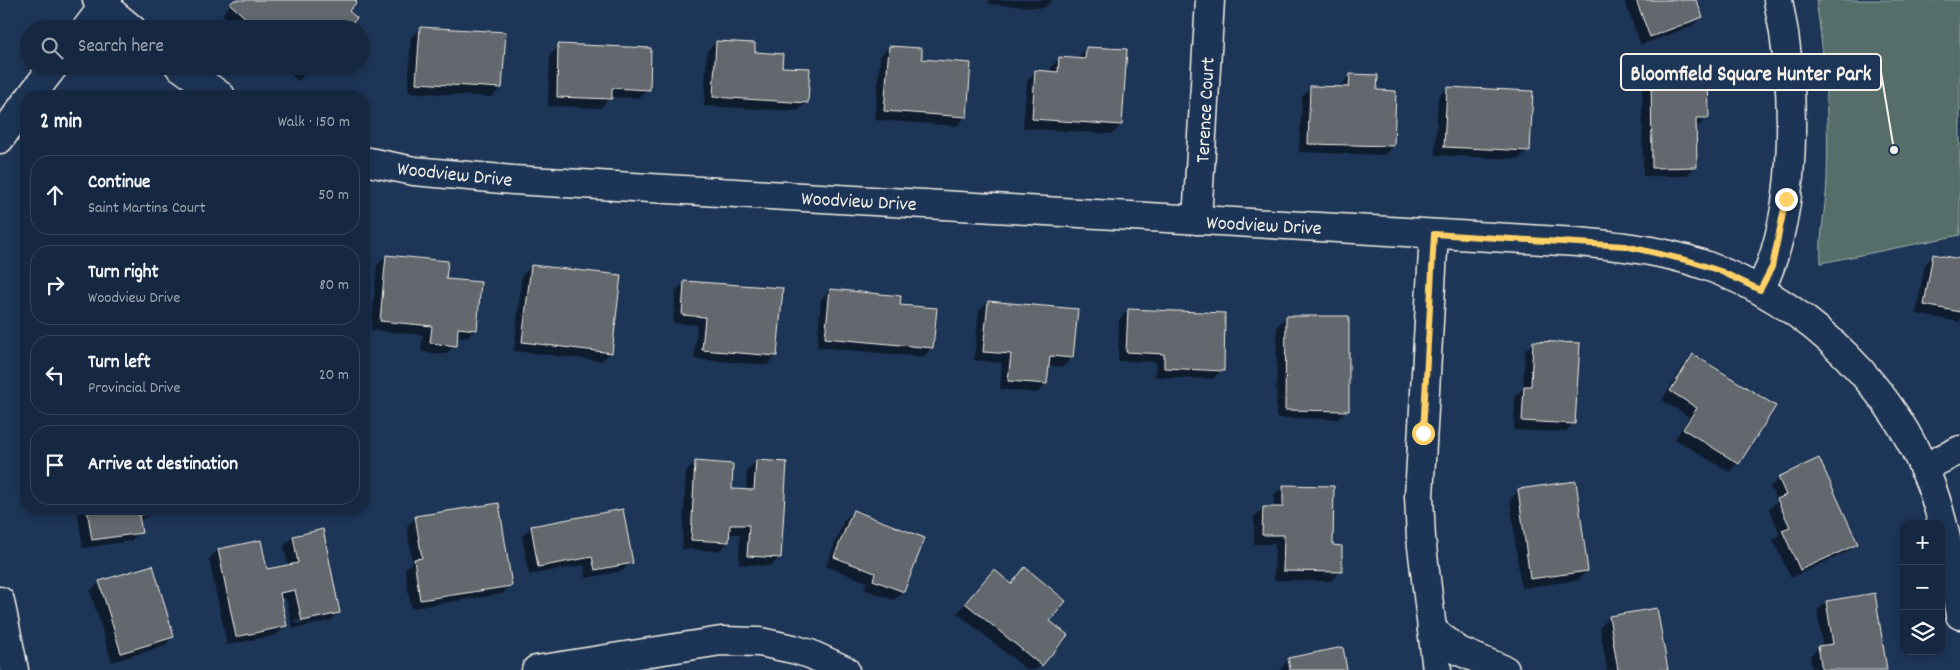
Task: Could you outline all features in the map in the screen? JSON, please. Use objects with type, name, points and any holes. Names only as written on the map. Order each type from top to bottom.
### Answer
[{"type":"street","name":"Terence Court","points":[[1197,220],[1210,0]]},
{"type":"street","points":[[1760,290],[1772,267],[1788,184],[1790,109],[1786,54],[1778,0]]},
{"type":"street","points":[[92,20],[103,2],[122,20]]},
{"type":"street","points":[[35,90],[47,75]]},
{"type":"street","points":[[192,75],[213,90]]},
{"type":"street","points":[[0,140],[20,111]]},
{"type":"street","name":"Woodview Drive","points":[[370,162],[414,171],[513,180],[1625,246],[1690,261],[1720,271],[1760,290],[1789,307],[1828,338],[1865,375],[1899,423],[1923,468],[1945,532],[1960,615]]},
{"type":"street","points":[[1434,234],[1419,496],[1421,538],[1437,670]]},
{"type":"street","points":[[1923,468],[1960,450]]},
{"type":"street","points":[[0,601],[14,670]]},
{"type":"street","points":[[1432,630],[1459,651],[1505,670]]},
{"type":"street","points":[[536,670],[721,641],[760,642],[793,649],[810,654],[845,670]]},
{"type":"green space","points":[[1816,0],[1960,0],[1960,235],[1821,263],[1827,179],[1827,111],[1822,45]]},
{"type":"building","points":[[234,0],[355,0],[357,2],[349,11],[357,18],[355,20],[248,20],[230,4]]},
{"type":"building","points":[[1636,0],[1696,0],[1703,17],[1650,37]]},
{"type":"building","points":[[420,27],[506,32],[502,88],[416,83]]},
{"type":"building","points":[[716,41],[755,43],[755,52],[783,54],[782,67],[810,68],[808,103],[713,97]]},
{"type":"building","points":[[558,44],[651,48],[650,90],[612,88],[612,99],[557,97]]},
{"type":"building","points":[[889,46],[922,48],[922,59],[971,63],[967,117],[884,111]]},
{"type":"building","points":[[1086,47],[1127,49],[1122,125],[1032,119],[1035,70],[1058,72],[1059,57],[1085,59]]},
{"type":"building","points":[[1651,70],[1708,70],[1709,118],[1696,118],[1697,167],[1652,168]]},
{"type":"building","points":[[1350,74],[1378,75],[1377,90],[1396,91],[1394,146],[1308,144],[1310,86],[1349,87]]},
{"type":"building","points":[[1447,87],[1533,91],[1530,151],[1444,147]]},
{"type":"building","points":[[1933,254],[1960,259],[1960,312],[1924,305]]},
{"type":"building","points":[[386,255],[448,261],[446,279],[481,282],[477,330],[458,328],[457,346],[430,343],[432,326],[380,321]]},
{"type":"building","points":[[531,265],[621,275],[612,353],[522,342]]},
{"type":"building","points":[[684,281],[783,288],[777,356],[702,350],[705,317],[682,315]]},
{"type":"building","points":[[830,289],[901,296],[900,305],[937,308],[933,348],[825,338]]},
{"type":"building","points":[[988,301],[1078,309],[1073,358],[1050,356],[1047,384],[1008,381],[1011,354],[983,352]]},
{"type":"building","points":[[1128,309],[1225,313],[1224,371],[1164,368],[1164,354],[1126,352]]},
{"type":"building","points":[[1286,316],[1349,316],[1349,411],[1285,410]]},
{"type":"building","points":[[1533,341],[1580,343],[1575,424],[1522,421],[1524,386],[1531,386]]},
{"type":"building","points":[[1693,354],[1776,406],[1739,464],[1683,429],[1697,408],[1670,391]]},
{"type":"building","points":[[1819,458],[1858,544],[1800,570],[1782,530],[1790,527],[1777,499],[1786,495],[1778,477]]},
{"type":"building","points":[[756,460],[787,462],[781,558],[747,556],[749,525],[730,525],[729,542],[691,540],[695,461],[733,464],[732,489],[754,490]]},
{"type":"building","points":[[1576,481],[1588,571],[1530,579],[1518,489]]},
{"type":"building","points":[[1283,485],[1334,486],[1333,545],[1342,546],[1342,572],[1283,571],[1284,535],[1262,535],[1263,507],[1283,507]]},
{"type":"building","points":[[499,503],[512,586],[420,600],[414,559],[422,558],[415,516]]},
{"type":"building","points":[[623,509],[633,563],[595,570],[592,557],[538,567],[531,526]]},
{"type":"building","points":[[853,510],[925,538],[904,592],[873,580],[875,573],[834,557]]},
{"type":"building","points":[[88,515],[139,515],[142,533],[92,540]]},
{"type":"building","points":[[323,529],[340,613],[302,621],[295,590],[280,593],[287,626],[236,637],[218,549],[261,540],[267,569],[298,563],[293,536]]},
{"type":"building","points":[[153,565],[174,637],[121,653],[99,581]]},
{"type":"building","points":[[1025,567],[1066,601],[1050,621],[1068,635],[1042,666],[965,603],[994,569],[1011,584]]},
{"type":"building","points":[[1875,593],[1887,670],[1822,670],[1818,646],[1833,644],[1826,601]]},
{"type":"building","points":[[1657,608],[1668,670],[1618,670],[1609,616]]},
{"type":"building","points":[[1343,647],[1347,670],[1290,670],[1288,658]]},
{"type":"place","name":"Bloomfield Square Hunter Park","points":[[1894,150]]},
{"type":"route","points":[[1423,433],[1434,234],[1625,246],[1690,261],[1720,271],[1760,290],[1772,267],[1786,199]]}]
